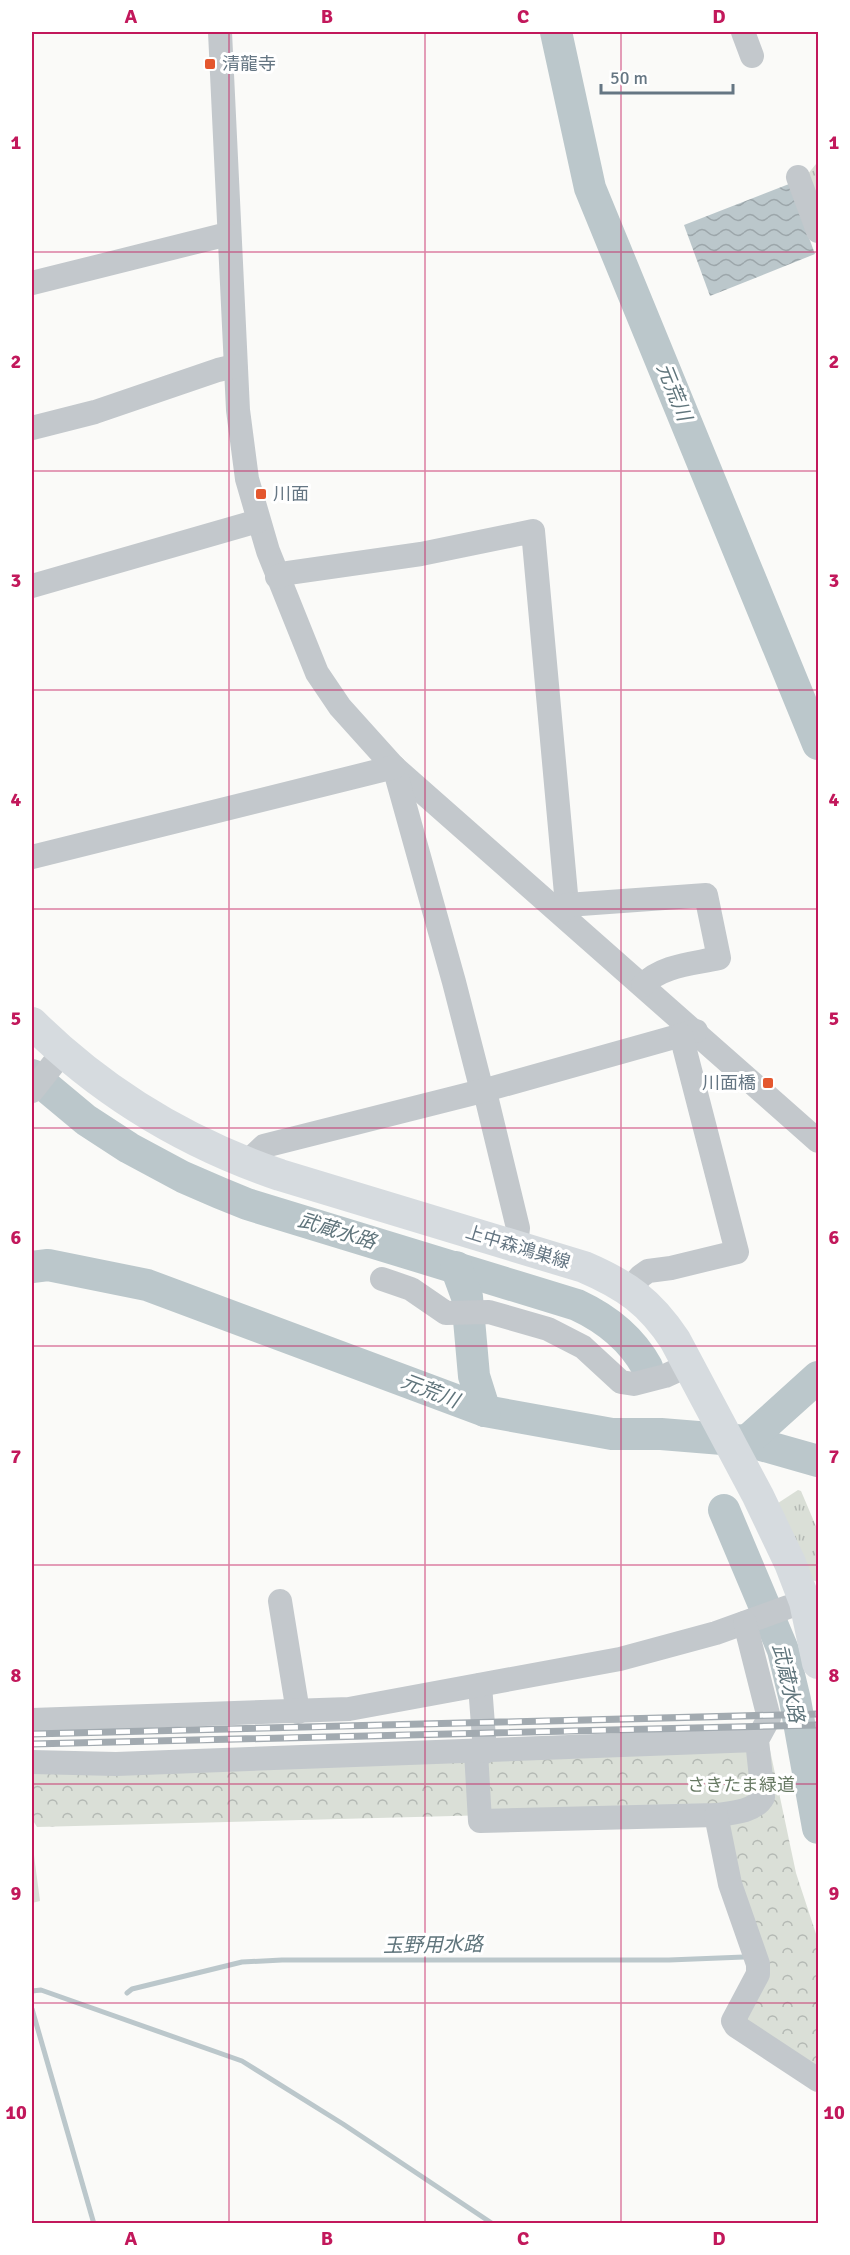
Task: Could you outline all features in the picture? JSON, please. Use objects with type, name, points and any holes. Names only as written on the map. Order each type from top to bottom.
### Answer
[{"type":"main road","name":"上中森鴻巣線","points":[[32,1023],[57,1061],[198,1143],[246,1163],[584,1267],[629,1289],[655,1312],[675,1340],[758,1496],[790,1563],[804,1603],[819,1663]]},
{"type":"street","points":[[220,32],[235,366],[241,441],[247,479],[258,521],[277,577],[317,673],[340,707],[394,767],[564,909],[643,985],[688,1034],[819,1141]]},
{"type":"street","points":[[743,32],[752,56]]},
{"type":"street","points":[[798,177],[819,231]]},
{"type":"street","points":[[32,283],[220,236],[229,236]]},
{"type":"street","points":[[32,428],[95,412],[235,366]]},
{"type":"street","points":[[32,586],[258,521]]},
{"type":"street","points":[[277,577],[288,573],[421,554],[533,531],[564,909]]},
{"type":"street","points":[[32,857],[394,767]]},
{"type":"street","points":[[394,767],[482,1091],[487,1100],[518,1228],[516,1245]]},
{"type":"street","points":[[564,909],[706,895],[719,958],[662,971],[652,976],[643,985]]},
{"type":"street","points":[[246,1163],[264,1146],[482,1091],[688,1034]]},
{"type":"street","points":[[629,1289],[648,1271],[671,1268],[737,1252],[688,1034]]},
{"type":"street","points":[[32,1091],[57,1061]]},
{"type":"street","points":[[382,1279],[411,1289],[446,1312],[489,1312],[548,1329],[583,1347],[621,1382],[634,1384],[693,1372]]},
{"type":"street","points":[[280,1601],[298,1712]]},
{"type":"street","points":[[32,1720],[350,1709],[620,1659],[658,1650],[804,1603]]},
{"type":"street","points":[[480,1685],[480,1821],[716,1815],[751,1809],[763,1797],[757,1740],[769,1718],[750,1621]]},
{"type":"street","points":[[32,1762],[116,1764],[757,1740]]},
{"type":"street","points":[[716,1815],[730,1884],[758,1964],[758,1974],[733,2021],[736,2026],[819,2080]]},
{"type":"green space","points":[[816,164],[818,166],[818,206],[807,175]]},
{"type":"green space","points":[[798,1490],[801,1491],[818,1531],[818,1582],[809,1579],[775,1505]]},
{"type":"green space","name":"さきたま緑道","points":[[770,1750],[796,1873],[818,1940],[818,2072],[740,2020],[767,1978],[716,1809],[37,1827],[32,1819],[32,1771]]},
{"type":"green space","points":[[32,1840],[40,1901],[32,1903]]},
{"type":"water","points":[[789,184],[815,254],[710,296],[684,225]]},
{"type":"waterway","name":"元荒川","points":[[556,32],[590,188],[818,744]]},
{"type":"waterway","name":"武蔵水路","points":[[32,1075],[86,1120],[129,1148],[183,1177],[247,1204],[577,1305],[617,1330],[634,1347],[647,1367]]},
{"type":"waterway","name":"元荒川","points":[[32,1267],[48,1265],[147,1285],[485,1411],[612,1434],[661,1434],[747,1441],[818,1461]]},
{"type":"waterway","points":[[456,1267],[467,1297],[474,1376],[485,1411]]},
{"type":"waterway","name":"元荒川","points":[[747,1441],[818,1377]]},
{"type":"waterway","name":"武蔵水路","points":[[724,1510],[783,1650],[795,1700],[818,1828]]},
{"type":"waterway","name":"玉野用水路","points":[[127,1993],[132,1989],[242,1962],[282,1960],[669,1960],[744,1957]]},
{"type":"waterway","points":[[32,1991],[41,1990],[242,2061],[343,2124],[493,2224]]},
{"type":"waterway","points":[[32,2009],[94,2224]]},
{"type":"railway","points":[[32,1734],[818,1714]]},
{"type":"railway","points":[[32,1744],[818,1725]]},
{"type":"place","name":"清龍寺","points":[[210,64]]},
{"type":"place","name":"川面","points":[[261,494]]},
{"type":"place","name":"川面橋","points":[[768,1083]]}]
